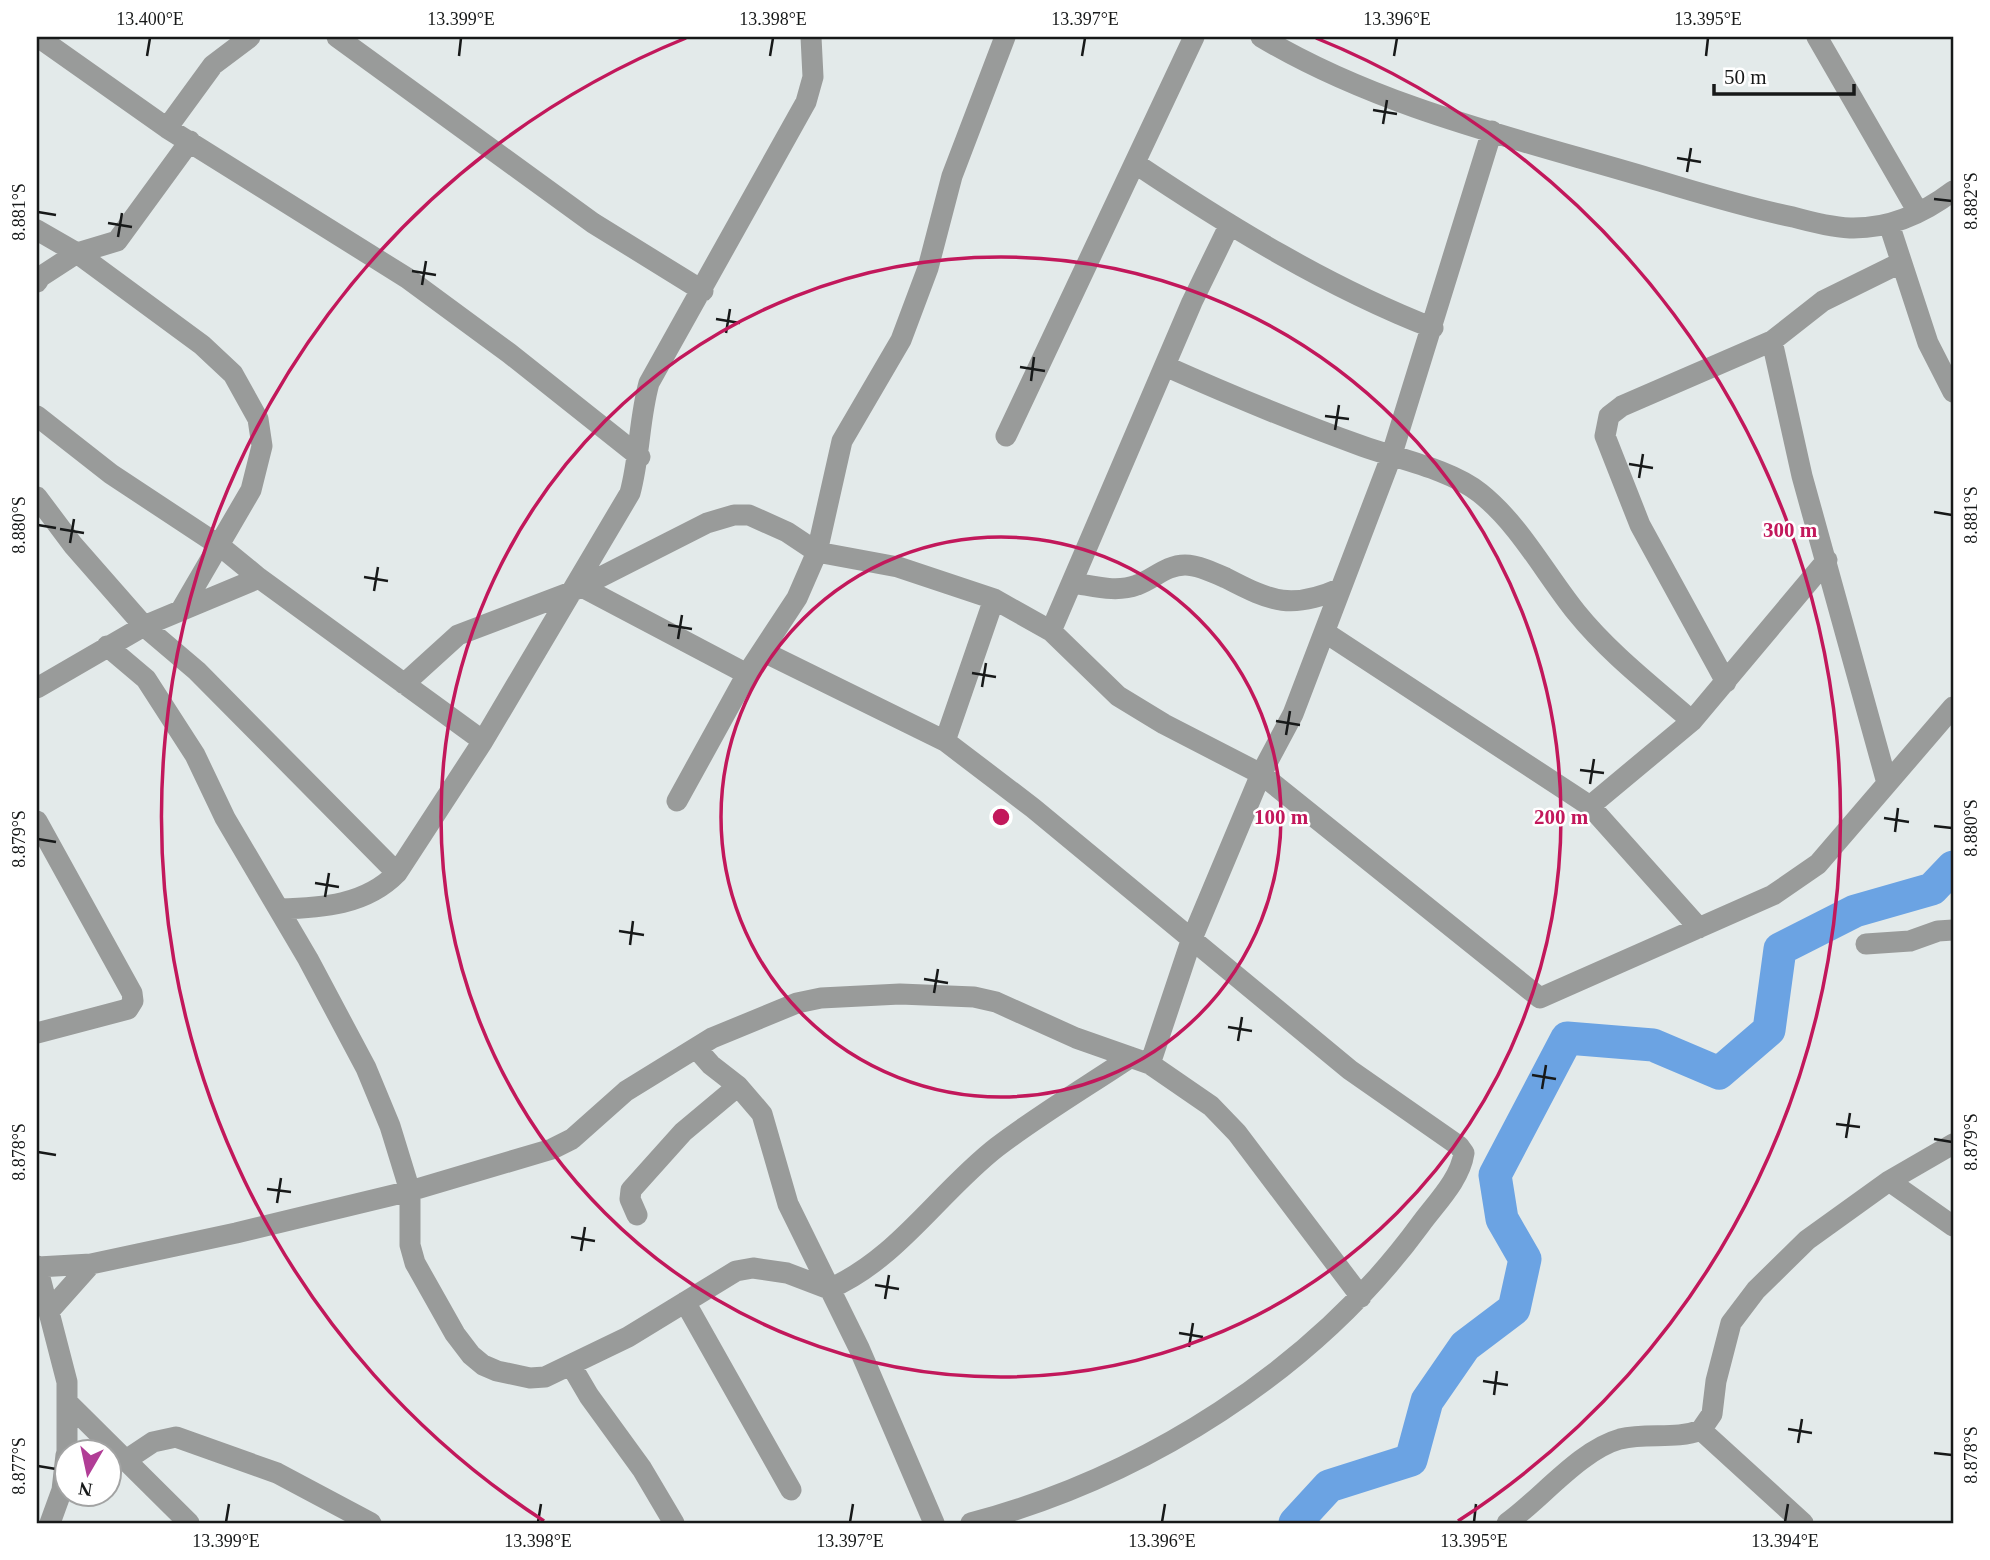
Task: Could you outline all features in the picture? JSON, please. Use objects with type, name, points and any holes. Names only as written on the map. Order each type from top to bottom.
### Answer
[{"type":"street","points":[[38,37],[167,128],[407,278],[509,353],[640,457]]},
{"type":"street","points":[[167,128],[213,65],[250,37]]},
{"type":"street","points":[[337,37],[593,223],[702,291]]},
{"type":"street","points":[[677,801],[747,674],[764,652],[797,598],[817,552],[842,441],[901,340],[928,268],[952,176],[1005,37]]},
{"type":"street","points":[[1006,436],[1194,37]]},
{"type":"street","points":[[1264,37],[1339,77],[1422,111],[1748,207],[1850,228],[1889,224],[1918,212],[1953,191]]},
{"type":"street","points":[[1817,37],[1918,212]]},
{"type":"street","points":[[279,909],[312,908],[365,897],[383,888],[397,873],[483,741],[577,590],[630,493],[640,457],[644,403],[649,383],[806,102],[813,78],[809,38]]},
{"type":"street","points":[[107,646],[146,679],[195,755],[225,818],[299,943],[366,1068],[390,1126],[410,1191],[410,1245],[415,1263],[455,1334],[471,1355],[490,1368],[530,1378],[545,1377],[572,1367],[628,1337],[736,1271],[753,1268],[787,1273],[830,1289],[859,1274],[886,1252],[997,1147],[1140,1060],[1262,774],[1293,714],[1326,633],[1391,457],[1492,131]]},
{"type":"street","points":[[37,282],[77,253],[117,241],[190,141]]},
{"type":"street","points":[[1136,164],[1229,226],[1377,306],[1433,328]]},
{"type":"street","points":[[1889,224],[1928,343],[1953,392]]},
{"type":"street","points":[[1052,631],[1165,366],[1229,226]]},
{"type":"street","points":[[37,230],[77,253],[202,345],[233,374],[258,419],[262,446],[251,490],[181,610]]},
{"type":"street","points":[[1726,682],[1640,525],[1605,436],[1609,416],[1622,406],[1772,341],[1824,301],[1900,263]]},
{"type":"street","points":[[1772,341],[1792,436],[1887,783]]},
{"type":"street","points":[[1165,366],[1275,415],[1429,468],[1478,491],[1514,524],[1530,553],[1578,614],[1628,665],[1692,720]]},
{"type":"street","points":[[37,416],[111,474],[219,546],[483,741]]},
{"type":"street","points":[[37,497],[73,545],[144,626],[197,671],[397,873]]},
{"type":"street","points":[[404,684],[458,635],[577,590],[695,528],[734,515],[749,515],[765,521],[817,552],[898,567],[994,599],[1052,631],[1118,696],[1164,724],[1262,774],[1540,998],[1773,895],[1818,864],[1953,708]]},
{"type":"street","points":[[1590,806],[1692,720],[1827,560]]},
{"type":"street","points":[[1073,583],[1111,589],[1136,585],[1161,570],[1186,565],[1217,574],[1260,596],[1288,603],[1313,601],[1341,588]]},
{"type":"street","points":[[37,688],[144,626],[259,578]]},
{"type":"street","points":[[577,590],[747,674]]},
{"type":"street","points":[[945,741],[994,599]]},
{"type":"street","points":[[1326,633],[1590,806],[1699,928]]},
{"type":"street","points":[[764,652],[945,741],[1033,808],[1350,1070],[1460,1146],[1464,1153],[1457,1176],[1396,1258],[1325,1333],[1255,1386],[1128,1465],[1023,1509],[971,1523]]},
{"type":"street","points":[[37,821],[132,993],[133,1001],[128,1009],[37,1032]]},
{"type":"street","points":[[299,943],[312,908]]},
{"type":"street","points":[[1867,944],[1910,941],[1938,931],[1953,930]]},
{"type":"street","points":[[68,1438],[67,1382],[37,1267],[91,1264],[410,1191],[487,1166],[552,1149],[572,1139],[626,1091],[696,1048],[742,1024],[797,1003],[858,996],[974,997],[996,1002],[1076,1038],[1140,1060],[1211,1106],[1237,1133],[1361,1297]]},
{"type":"street","points":[[696,1048],[711,1065],[738,1086],[762,1114],[788,1204],[896,1429],[934,1523]]},
{"type":"street","points":[[637,1215],[630,1199],[631,1190],[654,1168],[684,1132],[738,1086]]},
{"type":"street","points":[[1507,1523],[1594,1451],[1630,1437],[1680,1436],[1701,1430],[1712,1414],[1716,1381],[1731,1323],[1739,1311],[1807,1240],[1889,1181],[1953,1144]]},
{"type":"street","points":[[1889,1181],[1953,1226]]},
{"type":"street","points":[[44,1298],[91,1264]]},
{"type":"street","points":[[685,1302],[792,1490]]},
{"type":"street","points":[[572,1367],[589,1396],[642,1469],[674,1523]]},
{"type":"street","points":[[69,1404],[189,1523]]},
{"type":"street","points":[[1701,1430],[1797,1521]]},
{"type":"street","points":[[126,1460],[153,1442],[176,1437],[277,1473],[371,1523]]},
{"type":"waterway","points":[[1295,1523],[1329,1486],[1411,1460],[1427,1401],[1465,1346],[1514,1309],[1525,1259],[1502,1219],[1495,1175],[1567,1038],[1653,1045],[1719,1073],[1769,1030],[1780,949],[1855,911],[1932,889],[1953,867]]}]
